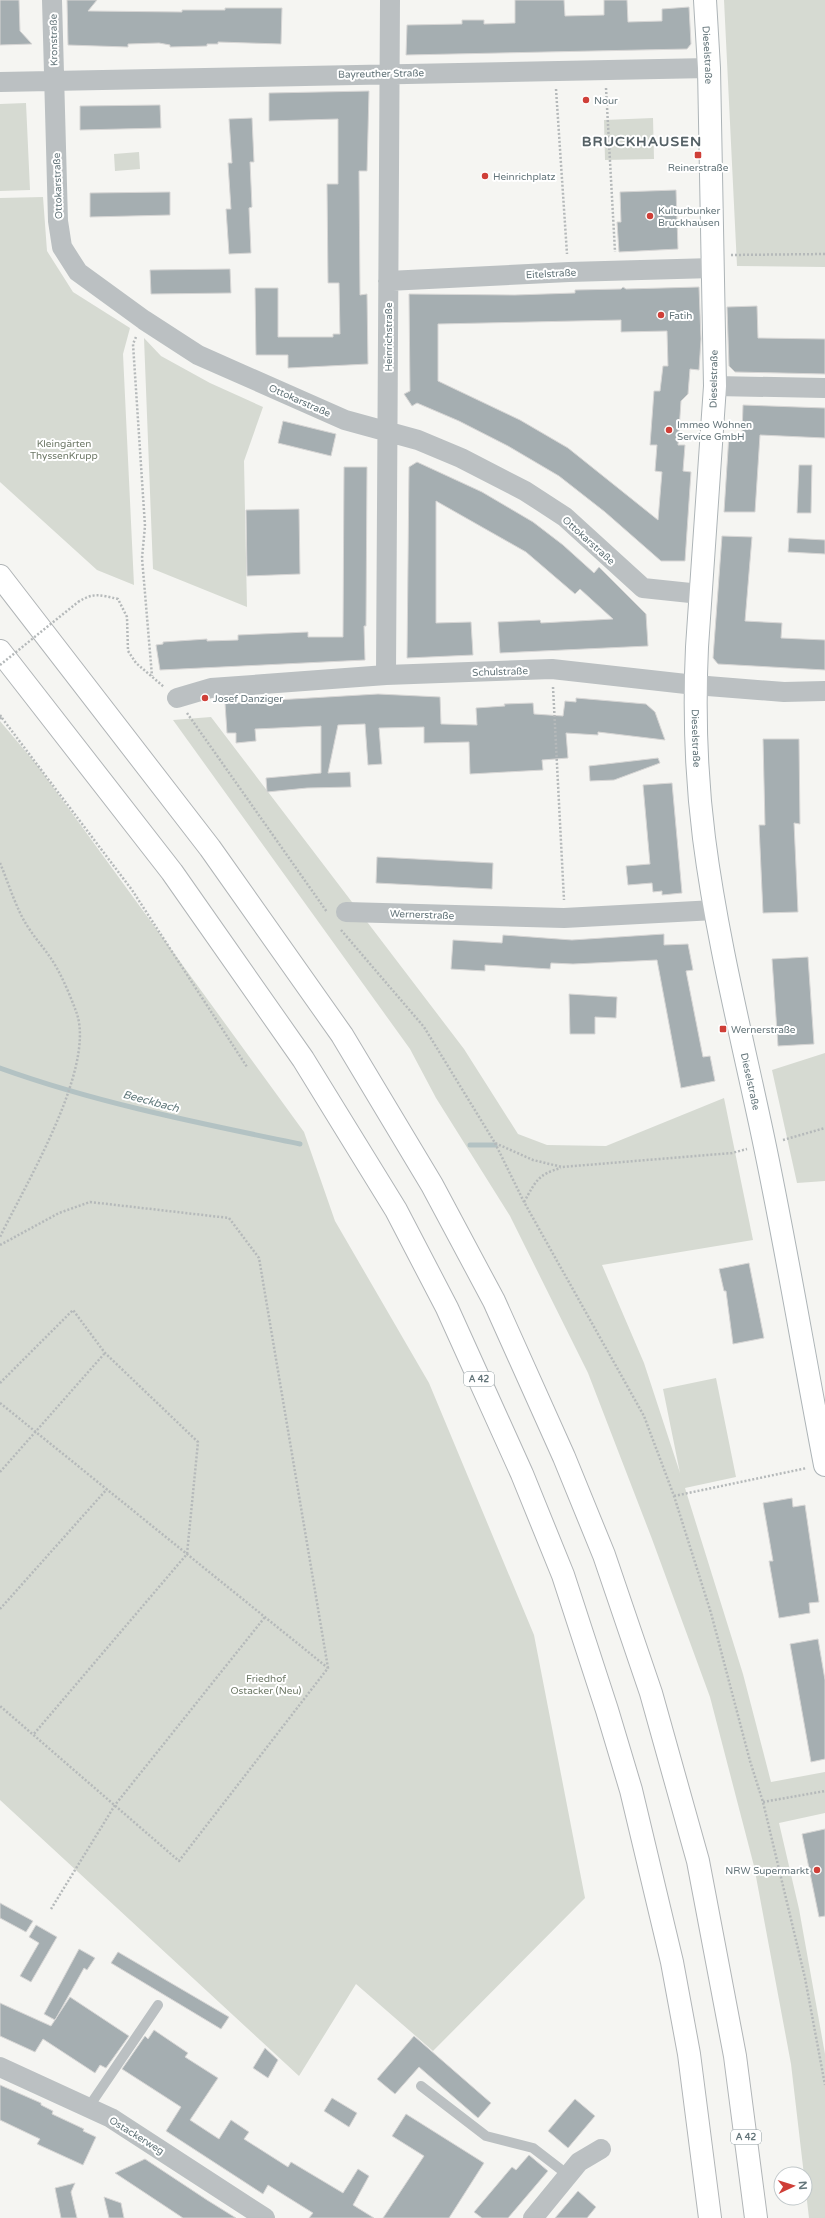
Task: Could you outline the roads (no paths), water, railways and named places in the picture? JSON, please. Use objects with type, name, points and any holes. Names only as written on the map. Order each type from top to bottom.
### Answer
[{"type":"main road","name":"Dieselstraße","points":[[705,0],[709,68],[714,386],[695,685],[698,773],[704,838],[715,910],[764,1145],[825,1464]]},
{"type":"main road","name":"A 42","points":[[0,576],[210,848],[342,1035],[432,1185],[494,1301],[564,1457],[604,1556],[653,1701],[698,1861],[735,2056],[756,2218]]},
{"type":"main road","name":"A 42","points":[[0,651],[172,872],[303,1059],[396,1210],[454,1322],[522,1474],[563,1575],[607,1710],[631,1790],[672,1962],[689,2054],[710,2218]]},
{"type":"street","name":"Kronstraße","points":[[52,0],[54,81]]},
{"type":"street","name":"Heinrichstraße","points":[[386,675],[390,0]]},
{"type":"street","name":"Bayreuther Straße","points":[[0,82],[390,73],[709,68]]},
{"type":"street","name":"Ottokarstraße","points":[[54,81],[58,221],[62,248],[78,272],[144,320],[198,355],[345,420],[418,440],[461,458],[525,491],[565,517],[643,588],[700,594]]},
{"type":"street","name":"Eitelstraße","points":[[388,281],[616,271],[713,262]]},
{"type":"street","points":[[714,386],[825,388]]},
{"type":"street","name":"Schulstraße","points":[[176,698],[211,688],[386,675],[552,670],[695,685],[784,692],[825,691]]},
{"type":"street","name":"Wernerstraße","points":[[339,919],[564,918],[715,910]]},
{"type":"street","name":"Ostackerweg","points":[[0,2067],[111,2118],[265,2218]]},
{"type":"street","points":[[533,2218],[579,2162],[601,2149]]},
{"type":"lane","points":[[88,2108],[158,2005]]},
{"type":"lane","points":[[421,2086],[486,2136],[533,2148],[568,2175]]},
{"type":"waterway","name":"Beeckbach","points":[[0,1068],[74,1092],[111,1102],[186,1120],[300,1144]]},
{"type":"waterway","name":"Beeckbach","points":[[470,1145],[495,1145]]},
{"type":"place","name":"Nour","points":[[586,100]]},
{"type":"place","name":"Reinerstraße","points":[[698,155]]},
{"type":"place","name":"Heinrichplatz","points":[[485,176]]},
{"type":"place","name":"Kulturbunker Bruckhausen","points":[[650,216]]},
{"type":"place","name":"Fatih","points":[[661,315]]},
{"type":"place","name":"Immeo Wohnen Service GmbH","points":[[669,430]]},
{"type":"place","name":"Josef Danziger","points":[[205,698]]},
{"type":"place","name":"Wernerstraße","points":[[723,1029]]},
{"type":"place","name":"NRW Supermarkt","points":[[817,1870]]},
{"type":"district","name":"BRUCKHAUSEN","points":[[642,141]]},
{"type":"park label","name":"Kleingärten ThyssenKrupp","points":[[64,448]]},
{"type":"park label","name":"Friedhof Ostacker (Neu)","points":[[266,1684]]}]
